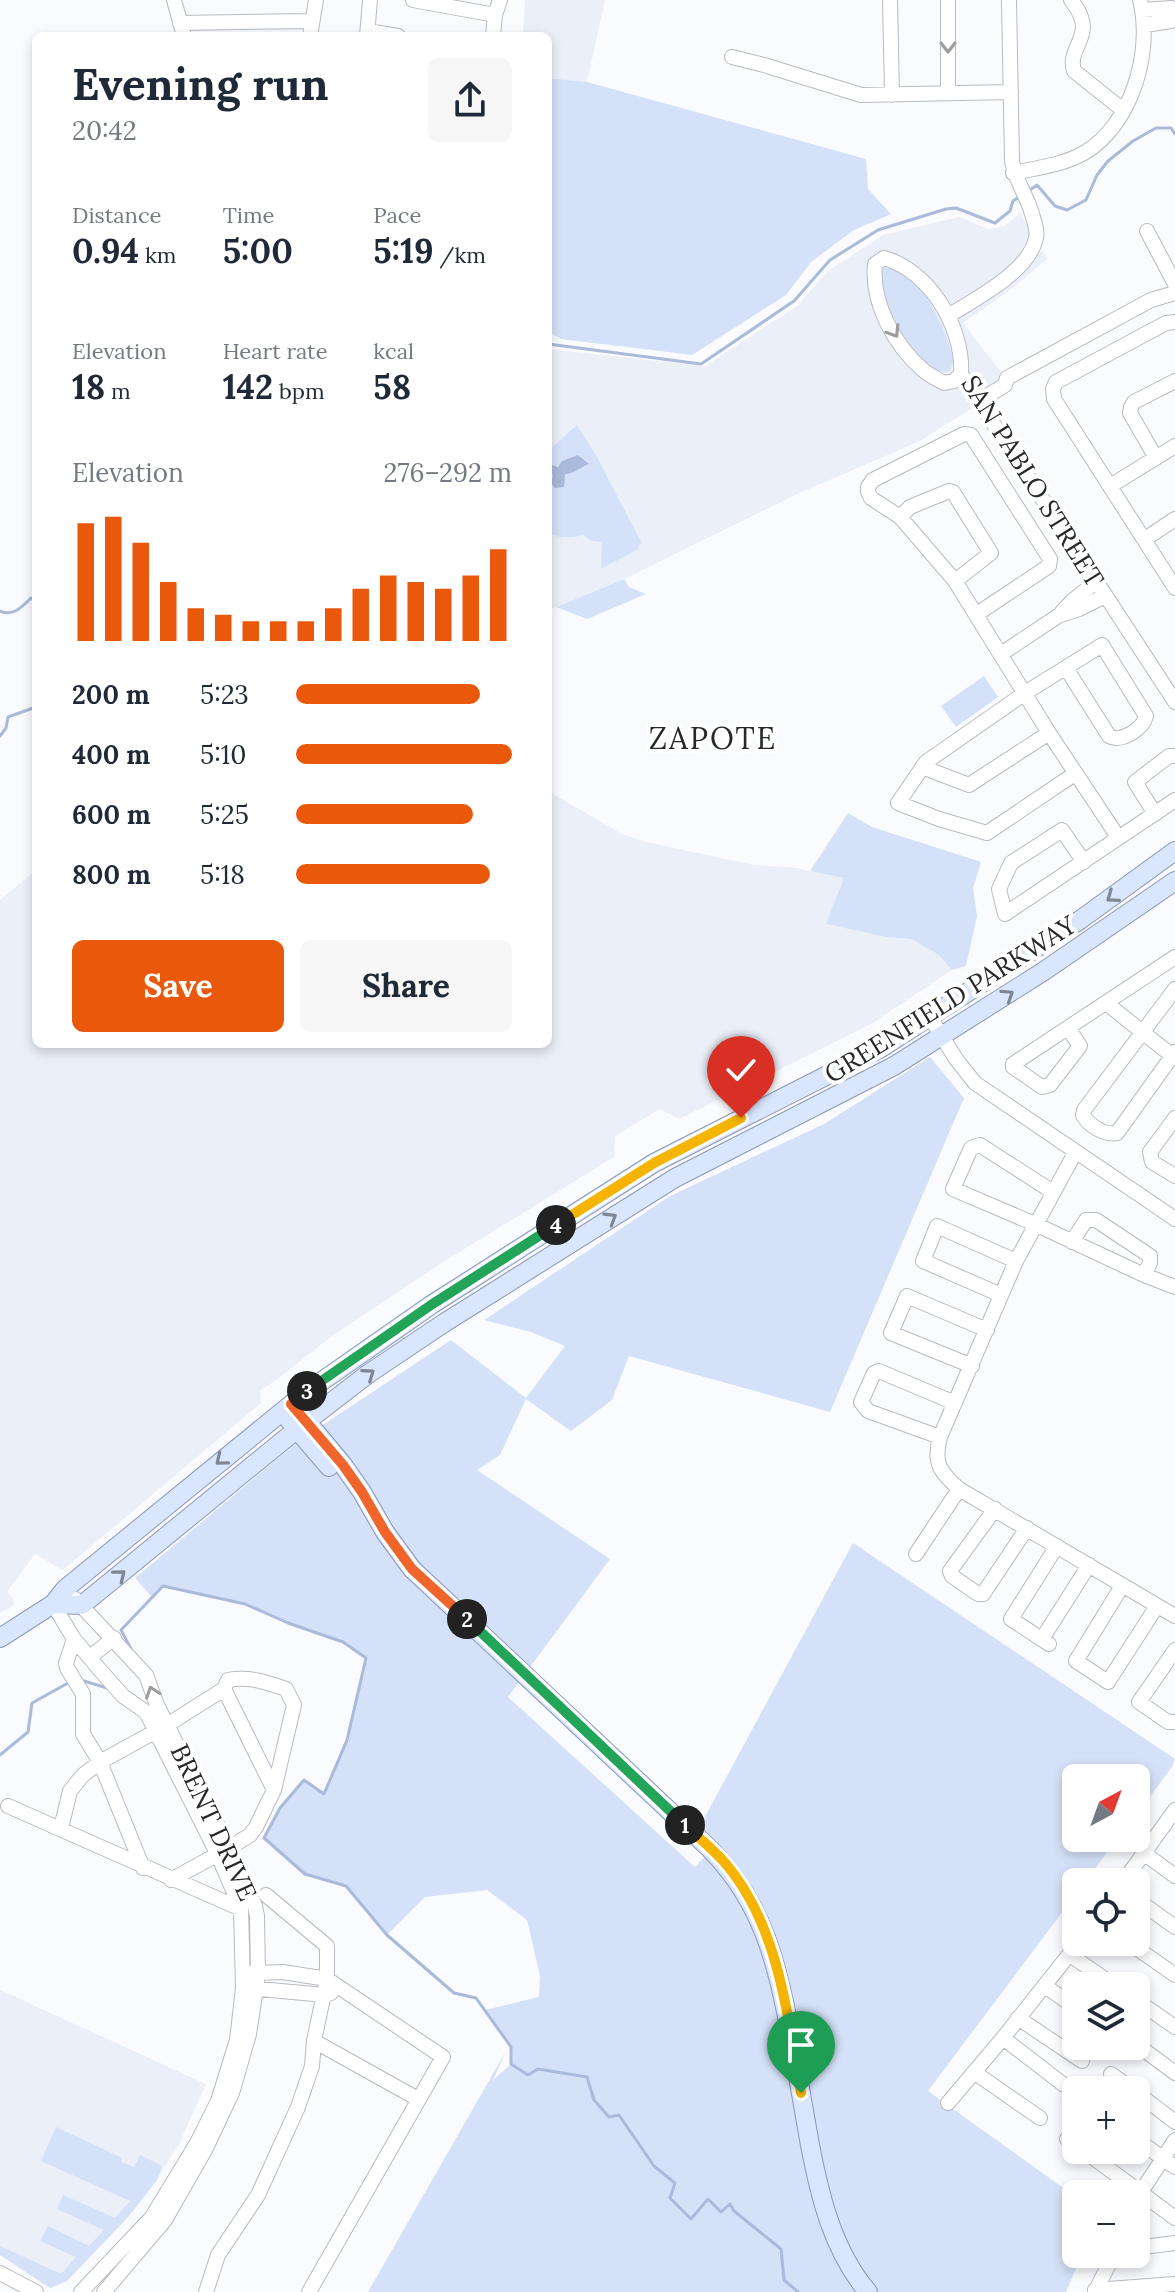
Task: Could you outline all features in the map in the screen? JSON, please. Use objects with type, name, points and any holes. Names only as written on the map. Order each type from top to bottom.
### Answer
[{"type":"main road","name":"GREENFIELD PARKWAY","points":[[0,1638],[59,1596],[286,1408],[431,1305],[654,1163],[881,1048],[1080,920],[1175,851]]},
{"type":"main road","name":"GREENFIELD PARKWAY","points":[[82,1605],[302,1425],[368,1374],[444,1323],[675,1178],[894,1066],[1087,943],[1175,881]]},
{"type":"main road","points":[[793,1093],[802,1113]]},
{"type":"main road","points":[[286,1408],[362,1492],[385,1532],[412,1569],[723,1868],[747,1895],[777,1965],[811,2178],[813,2208],[831,2252],[854,2292]]},
{"type":"main road","points":[[126,1538],[157,1545]]},
{"type":"main road","points":[[59,1596],[82,1605]]},
{"type":"main road","points":[[811,2178],[842,2252],[868,2292]]},
{"type":"street","points":[[174,0],[182,29],[311,28],[316,0]]},
{"type":"street","points":[[367,32],[370,0]]},
{"type":"street","points":[[413,0],[495,15]]},
{"type":"street","points":[[493,32],[500,0]]},
{"type":"street","points":[[890,0],[892,95]]},
{"type":"street","points":[[948,0],[948,93]]},
{"type":"street","points":[[948,316],[1008,276],[1021,264],[1036,240],[1030,206],[1016,178],[1009,0]]},
{"type":"street","points":[[1071,0],[1081,14],[1084,30],[1073,59],[1074,71],[1123,110]]},
{"type":"street","points":[[1142,12],[1171,8],[1175,11]]},
{"type":"street","points":[[1016,178],[1083,154],[1108,133],[1123,110],[1137,77],[1142,12]]},
{"type":"street","points":[[1142,12],[1171,21],[1175,18]]},
{"type":"street","points":[[732,57],[861,95],[1011,92]]},
{"type":"street","points":[[1147,231],[1175,284]]},
{"type":"street","name":"SAN PABLO STREET","points":[[961,374],[954,381],[944,383],[923,370],[899,342],[875,295],[875,264],[884,258],[908,270],[925,285],[948,316],[962,358],[961,374],[1175,702]]},
{"type":"street","points":[[979,401],[1005,385],[1007,378],[1151,300],[1175,293]]},
{"type":"street","points":[[1175,322],[1166,323],[1056,382],[1053,389],[1054,399],[1175,588]]},
{"type":"street","points":[[1156,458],[1130,413],[1131,407],[1134,402],[1175,381]]},
{"type":"street","points":[[977,614],[1049,566],[1050,559],[971,435],[964,434],[873,480],[868,487],[871,498],[900,517],[955,581],[1118,837]]},
{"type":"street","points":[[1110,486],[1175,446]]},
{"type":"street","points":[[900,517],[910,507],[953,492],[991,553],[955,581]]},
{"type":"street","points":[[1145,539],[1175,519]]},
{"type":"street","points":[[1001,654],[1058,616],[1096,582]]},
{"type":"street","points":[[1058,616],[1105,596]]},
{"type":"street","points":[[1066,668],[1113,740],[1118,740],[1145,722],[1146,716],[1102,645],[1025,693],[926,762],[898,803],[987,833],[1076,773]]},
{"type":"street","points":[[922,767],[969,785],[1049,733]]},
{"type":"street","points":[[1155,814],[1135,782],[1169,756],[1175,756]]},
{"type":"street","points":[[1084,862],[1062,830],[1011,863],[999,889],[1005,914],[1084,862],[1118,837],[1175,800]]},
{"type":"street","points":[[1068,1028],[1080,1046],[1050,1085],[1042,1087],[1013,1067],[1013,1064],[1106,1003],[1172,963]]},
{"type":"street","points":[[1106,1003],[1142,1032],[1174,1055],[1117,1133],[1107,1134],[1085,1119],[1084,1110],[1142,1032],[1175,989]]},
{"type":"street","points":[[930,1017],[975,1083],[1175,1219]]},
{"type":"street","points":[[1175,1118],[1150,1152],[1152,1162],[1175,1176]]},
{"type":"street","points":[[1053,1192],[980,1145],[971,1148],[953,1189],[1175,1287]]},
{"type":"street","points":[[1075,1153],[1016,1261],[935,1454],[947,1479],[959,1489],[1175,1616]]},
{"type":"street","points":[[1072,1242],[1086,1220],[1096,1220],[1150,1256],[1144,1275]]},
{"type":"street","points":[[1001,1295],[923,1261],[937,1226],[1016,1261]]},
{"type":"street","points":[[972,1366],[891,1333],[907,1296],[987,1330]]},
{"type":"street","points":[[940,1437],[868,1411],[861,1402],[874,1373],[879,1371],[955,1403]]},
{"type":"street","points":[[916,1554],[959,1489]]},
{"type":"street","points":[[995,1509],[950,1571],[952,1576],[978,1594],[983,1594],[1027,1528]]},
{"type":"street","points":[[1057,1546],[1011,1619],[1045,1642],[1089,1565]]},
{"type":"street","points":[[1122,1586],[1076,1661],[1108,1682],[1157,1606]]},
{"type":"street","name":"BRENT DRIVE","points":[[59,1596],[74,1639],[123,1696],[162,1728]]},
{"type":"street","name":"BRENT DRIVE","points":[[81,2292],[165,2220],[201,2146],[232,2093],[249,2034],[255,1906],[224,1852],[162,1728],[146,1675],[82,1605]]},
{"type":"street","points":[[90,1657],[114,1638]]},
{"type":"street","points":[[74,1639],[66,1663],[83,1694],[83,1734],[100,1762],[143,1868]]},
{"type":"street","points":[[1175,1650],[1139,1702],[1168,1722],[1175,1722]]},
{"type":"street","points":[[61,1828],[70,1791],[83,1775],[224,1689],[228,1680],[258,1679],[286,1689],[294,1705],[274,1790],[250,1835],[171,1880]]},
{"type":"street","points":[[224,1689],[274,1790]]},
{"type":"street","points":[[8,1806],[241,1909]]},
{"type":"street","points":[[1134,1868],[1175,1810]]},
{"type":"street","name":"BRENT DRIVE","points":[[224,1852],[241,1909],[250,1981]]},
{"type":"street","points":[[1145,1854],[1175,1876]]},
{"type":"street","points":[[206,2292],[218,2255],[258,2195],[298,2107],[312,2066],[314,2041],[325,1995],[327,1946],[266,1895]]},
{"type":"street","points":[[1150,1909],[1175,1927]]},
{"type":"street","points":[[948,2103],[1069,1956]]},
{"type":"street","points":[[1083,1956],[1100,1972]]},
{"type":"street","points":[[1148,1956],[1175,1975]]},
{"type":"street","points":[[250,1981],[283,1972],[327,1979],[443,2057],[309,2292]]},
{"type":"street","points":[[250,1981],[325,1995],[343,1990]]},
{"type":"street","points":[[1045,1986],[1062,1998]]},
{"type":"street","points":[[1150,2010],[1175,2027]]},
{"type":"street","points":[[1018,2018],[1082,2061]]},
{"type":"street","points":[[1003,2038],[1062,2083]]},
{"type":"street","points":[[314,2041],[418,2099]]},
{"type":"street","points":[[1150,2054],[1175,2073]]},
{"type":"street","points":[[974,2072],[1040,2118]]},
{"type":"street","points":[[1150,2103],[1175,2122]]},
{"type":"street","points":[[1150,2183],[1169,2162],[1175,2140]]},
{"type":"street","points":[[1150,2149],[1169,2162]]},
{"type":"street","points":[[1099,2164],[1118,2180]]},
{"type":"street","points":[[1150,2204],[1175,2218]]},
{"type":"street","points":[[1150,2246],[1175,2243]]},
{"type":"street","name":"BRENT DRIVE","points":[[104,2292],[124,2257]]},
{"type":"street","points":[[1095,2291],[1107,2268]]},
{"type":"street","points":[[0,2273],[36,2292]]},
{"type":"street","points":[[1095,2291],[1175,2284]]},
{"type":"shaded area","points":[[525,0],[605,0],[587,82],[552,78],[552,32],[523,32]]},
{"type":"shaded area","points":[[552,78],[587,82],[866,159],[868,189],[891,214],[854,230],[811,262],[786,295],[692,355],[561,339],[552,333]]},
{"type":"shaded area","points":[[1020,213],[1047,259],[963,323],[1010,384],[920,441],[795,495],[624,579],[552,608],[552,349],[705,366],[797,306],[828,271],[883,235],[959,217],[988,229],[1005,226]]},
{"type":"shaded area","points":[[887,267],[912,281],[931,304],[954,359],[950,371],[939,371],[928,365],[906,342],[889,313],[881,289],[881,270]]},
{"type":"shaded area","points":[[577,425],[641,542],[637,550],[601,569],[602,542],[592,541],[583,535],[565,537],[552,534],[552,447]]},
{"type":"shaded area","points":[[578,455],[589,464],[565,474],[564,487],[555,488],[552,484],[552,465],[558,467],[562,461]]},
{"type":"shaded area","points":[[624,579],[629,587],[646,594],[587,619],[556,607]]},
{"type":"shaded area","points":[[984,676],[998,697],[956,727],[941,706]]},
{"type":"shaded area","points":[[552,793],[622,834],[646,842],[754,865],[796,868],[844,878],[827,924],[886,937],[911,939],[939,955],[952,970],[871,1024],[679,1119],[660,1109],[615,1136],[614,1157],[435,1267],[333,1335],[260,1390],[261,1403],[63,1570],[35,1554],[7,1592],[14,1603],[0,1613],[0,900],[32,873],[32,1048],[552,1048]]},
{"type":"shaded area","points":[[848,813],[872,827],[981,862],[973,888],[977,916],[966,966],[952,970],[939,955],[911,939],[826,924],[844,878],[810,871]]},
{"type":"shaded area","points":[[930,1057],[964,1098],[830,1412],[629,1356],[612,1400],[571,1431],[526,1399],[500,1455],[477,1470],[610,1559],[508,1697],[695,1867],[718,1842],[700,1826],[853,1543],[1175,1759],[1150,1796],[1150,1764],[1062,1764],[1062,1852],[1108,1852],[1096,1868],[1062,1868],[1062,1913],[928,2091],[1062,2187],[1062,2268],[1076,2268],[1066,2292],[368,2292],[506,2051],[493,2080],[511,2064],[511,2047],[485,2010],[539,1997],[540,1976],[527,1920],[487,1890],[425,1897],[387,1935],[346,1886],[305,1874],[264,1838],[280,1808],[304,1780],[325,1794],[347,1740],[366,1658],[343,1642],[245,1604],[163,1586],[152,1597],[135,1578],[300,1440],[451,1340],[526,1398],[565,1346],[531,1332],[484,1320],[670,1196],[824,1124]]},
{"type":"shaded area","points":[[0,1990],[206,2084],[180,2142],[157,2180],[128,2217],[67,2281],[50,2288],[0,2255]]},
{"type":"shaded area","points":[[56,2127],[122,2158],[121,2162],[134,2167],[140,2155],[162,2166],[157,2180],[128,2217],[67,2281],[50,2288],[0,2255],[0,2246],[61,2274],[76,2257],[40,2241],[48,2226],[89,2246],[104,2230],[57,2209],[63,2195],[115,2218],[130,2201],[41,2161]]},
{"type":"waterway","points":[[1027,192],[1037,185],[1055,206],[1067,210],[1086,200],[1097,175],[1108,161],[1133,141],[1156,128],[1171,128],[1175,134]]},
{"type":"waterway","points":[[552,345],[701,364],[794,301],[830,260],[878,230],[956,208],[995,223],[1010,211],[1013,201],[1021,196]]},
{"type":"waterway","points":[[0,611],[13,612],[32,599]]},
{"type":"waterway","points":[[0,736],[6,728],[8,717],[32,708]]},
{"type":"waterway","points":[[131,1649],[121,1630],[163,1586],[245,1604],[343,1642],[366,1658],[347,1740],[324,1794],[304,1780],[280,1808],[264,1838],[305,1874],[346,1886],[387,1935],[454,1993],[476,1998],[511,2047],[511,2064],[528,2075],[538,2069],[587,2077],[594,2100],[609,2117],[619,2115],[654,2166],[675,2183],[670,2198],[691,2219],[708,2199],[721,2212],[730,2204],[734,2211],[781,2249],[784,2280],[798,2292]]},
{"type":"waterway","points":[[84,1681],[107,1688]]},
{"type":"waterway","points":[[0,1755],[28,1732],[32,1703],[68,1683]]},
{"type":"district","name":"ZAPOTE","points":[[713,738]]},
{"type":"route","points":[[741,1118],[654,1163],[554,1226],[431,1305],[291,1404],[343,1465],[412,1569],[727,1865],[747,1895],[777,1965],[801,2093]]}]
